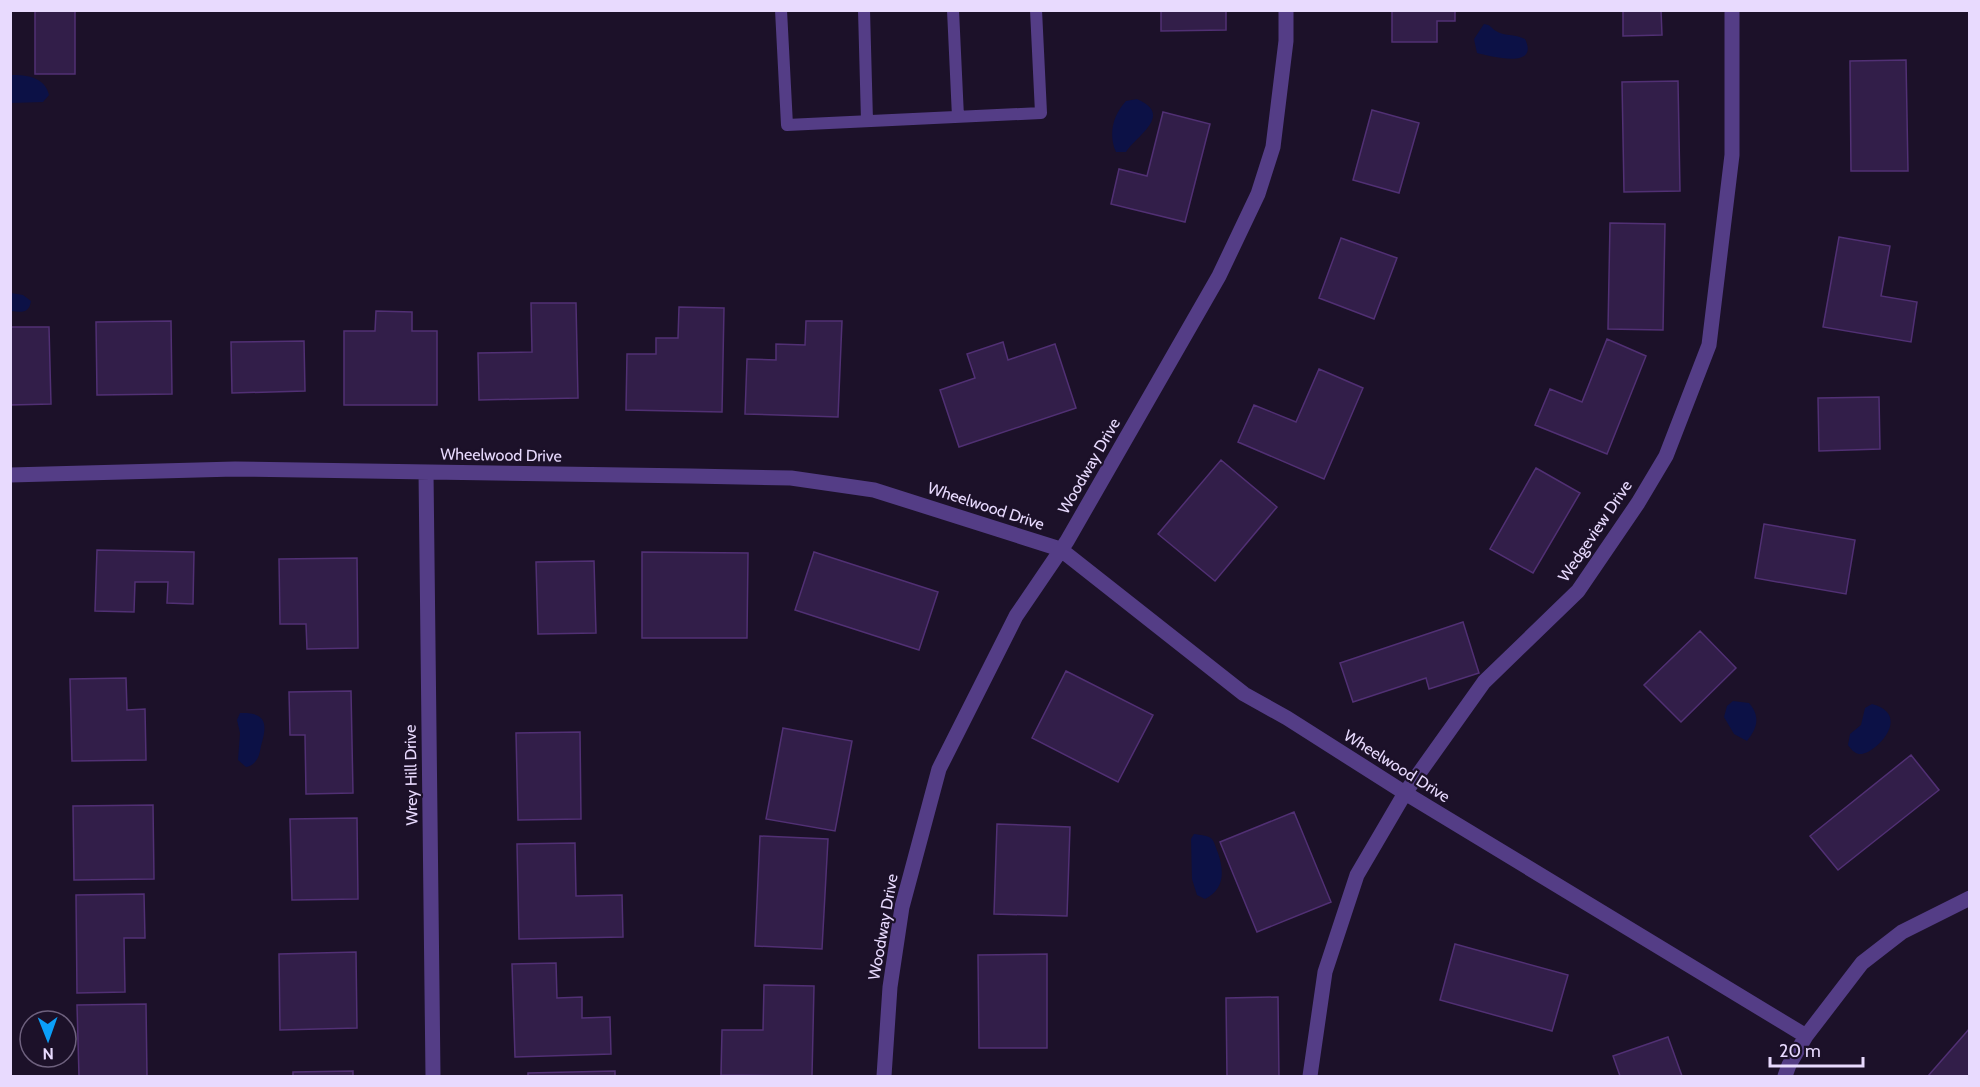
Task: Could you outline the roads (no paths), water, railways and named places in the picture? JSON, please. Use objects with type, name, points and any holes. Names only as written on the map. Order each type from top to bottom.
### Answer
[{"type":"street","name":"Woodway Drive","points":[[884,1077],[890,987],[902,907],[939,770],[1016,616],[1067,541],[1219,276],[1258,194],[1273,147],[1286,41],[1286,10]]},
{"type":"street","name":"Wedgeview Drive","points":[[1310,1077],[1325,972],[1357,875],[1405,793],[1484,682],[1578,591],[1638,503],[1666,456],[1709,345],[1732,155],[1732,10]]},
{"type":"street","name":"Wheelwood Drive","points":[[10,475],[235,470],[791,478],[874,490],[1060,549],[1244,694],[1287,718],[1405,793],[1806,1036]]},
{"type":"street","name":"Wrey Hill Drive","points":[[426,472],[433,1077]]},
{"type":"street","points":[[1785,1077],[1789,1065],[1806,1036],[1862,963],[1902,932],[1970,898]]},
{"type":"lane","points":[[780,10],[787,124],[1041,113],[1036,10]]},
{"type":"lane","points":[[864,10],[867,121]]},
{"type":"lane","points":[[953,10],[957,117]]}]
